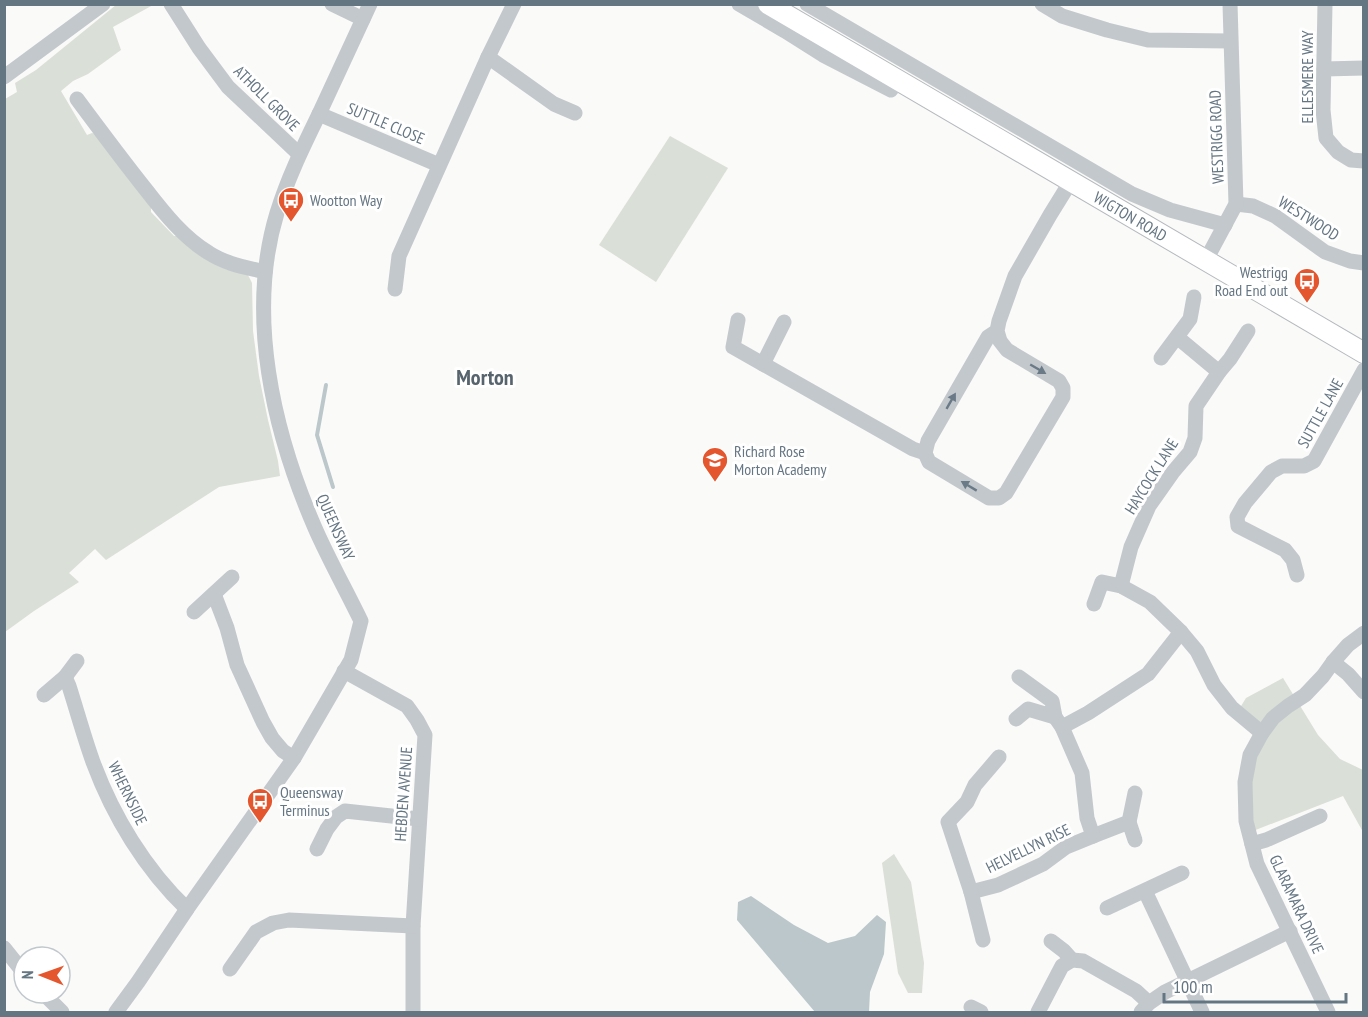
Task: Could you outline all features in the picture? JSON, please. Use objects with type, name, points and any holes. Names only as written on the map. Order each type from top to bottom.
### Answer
[{"type":"main road","name":"WIGTON ROAD","points":[[768,4],[1364,353]]},
{"type":"street","points":[[4,77],[103,4]]},
{"type":"street","name":"ATHOLL GROVE","points":[[171,4],[199,48],[228,87],[298,154]]},
{"type":"street","points":[[332,4],[363,20]]},
{"type":"street","name":"QUEENSWAY","points":[[116,1012],[294,758],[351,660],[361,621],[304,503],[285,444],[268,375],[263,321],[265,272],[276,215],[284,191],[298,154],[370,4]]},
{"type":"street","name":"SUTTLE CLOSE","points":[[395,289],[399,256],[513,4]]},
{"type":"street","points":[[738,4],[823,55],[891,90],[897,80]]},
{"type":"street","name":"WIGTON ROAD","points":[[807,4],[1132,194],[1170,210],[1225,225]]},
{"type":"street","points":[[1042,4],[1062,16],[1148,40],[1230,41]]},
{"type":"street","name":"WESTRIGG ROAD","points":[[1206,260],[1236,204],[1230,4]]},
{"type":"street","name":"ELLESMERE WAY","points":[[1325,4],[1323,110],[1326,138],[1338,152],[1351,160],[1364,160]]},
{"type":"street","points":[[488,57],[554,104],[575,113]]},
{"type":"street","points":[[1324,69],[1364,68]]},
{"type":"street","points":[[77,99],[146,190],[184,232],[208,252],[227,262],[265,272]]},
{"type":"street","name":"SUTTLE CLOSE","points":[[319,114],[439,165]]},
{"type":"street","points":[[997,331],[988,337],[928,441],[925,453],[929,462],[989,498],[999,498],[1006,493],[1063,397],[1063,388],[1059,381],[1007,350],[1000,341],[997,331],[1015,276],[1071,182]]},
{"type":"street","name":"WESTWOOD","points":[[1236,204],[1253,206],[1275,216],[1325,252],[1350,261],[1364,263]]},
{"type":"street","points":[[1161,358],[1190,319],[1194,297]]},
{"type":"street","points":[[738,320],[733,347],[740,360],[763,364],[913,449],[925,453]]},
{"type":"street","points":[[763,364],[784,322]]},
{"type":"street","name":"HAYCOCK LANE","points":[[1121,586],[1131,547],[1149,506],[1190,452],[1195,438],[1196,406],[1248,332]]},
{"type":"street","points":[[1177,337],[1219,372]]},
{"type":"street","name":"SUTTLE LANE","points":[[1297,576],[1293,560],[1286,550],[1238,526],[1237,517],[1245,503],[1271,472],[1282,466],[1304,466],[1314,461],[1364,370]]},
{"type":"street","points":[[194,612],[232,578]]},
{"type":"street","points":[[1094,604],[1102,582],[1121,586],[1150,602],[1197,651],[1214,685],[1232,708],[1262,733]]},
{"type":"street","points":[[214,594],[227,628],[237,665],[262,722],[272,738],[294,758]]},
{"type":"street","points":[[1016,719],[1028,709],[1059,722],[1088,713],[1148,674],[1181,632]]},
{"type":"street","name":"GLARAMARA DRIVE","points":[[1328,1012],[1257,864],[1246,821],[1245,782],[1250,755],[1273,718],[1305,694],[1348,645],[1364,633]]},
{"type":"street","points":[[44,695],[65,677],[77,661]]},
{"type":"street","points":[[1333,662],[1348,674],[1364,692]]},
{"type":"street","name":"HEBDEN AVENUE","points":[[344,671],[407,706],[425,735],[412,926],[413,1012]]},
{"type":"street","name":"WHERNSIDE","points":[[65,677],[93,761],[121,822],[142,857],[187,909]]},
{"type":"street","name":"HELVELLYN RISE","points":[[971,892],[998,885],[1043,864],[1066,847],[1093,836],[1087,818],[1082,773],[1052,701],[1019,677]]},
{"type":"street","name":"HELVELLYN RISE","points":[[983,940],[971,892],[948,822],[967,802],[975,785],[999,757]]},
{"type":"street","points":[[1093,836],[1122,825],[1135,793]]},
{"type":"street","points":[[316,849],[336,817],[345,812],[419,819]]},
{"type":"street","points":[[1252,844],[1320,816]]},
{"type":"street","points":[[1122,825],[1135,840]]},
{"type":"street","points":[[1107,908],[1182,873]]},
{"type":"street","points":[[1145,891],[1202,1012]]},
{"type":"street","points":[[230,969],[256,932],[273,923],[289,920],[412,926]]},
{"type":"street","points":[[1038,1012],[1062,966],[1072,960],[1083,961],[1136,991],[1145,1008],[1165,992],[1290,931]]},
{"type":"street","points":[[1051,940],[1072,960]]},
{"type":"shaded area","points":[[116,5],[153,5],[113,27],[121,50],[61,91],[87,135],[92,133],[99,135],[151,205],[151,212],[174,236],[179,236],[248,275],[252,283],[253,331],[259,376],[280,476],[219,487],[106,560],[95,549],[69,573],[79,582],[5,632],[5,99],[17,92],[15,83],[36,70]]},
{"type":"shaded area","points":[[670,136],[728,168],[656,282],[599,245]]},
{"type":"shaded area","points":[[1283,678],[1318,735],[1340,759],[1363,770],[1363,832],[1343,796],[1253,831],[1248,783],[1265,733],[1238,711],[1246,698]]},
{"type":"shaded area","points":[[894,854],[911,882],[924,963],[922,993],[908,993],[898,973],[882,863]]},
{"type":"shaded area","points":[[751,896],[794,925],[828,943],[855,936],[877,915],[886,922],[884,954],[870,992],[869,1012],[815,1012],[737,920],[738,902]]},
{"type":"waterway","points":[[326,385],[317,435],[333,487]]},
{"type":"place","name":"Wootton Way","points":[[291,223]]},
{"type":"place","name":"Westrigg Road End out","points":[[1307,304]]},
{"type":"place","name":"Richard Rose Morton Academy","points":[[715,483]]},
{"type":"place","name":"Queensway Terminus","points":[[260,824]]},
{"type":"district","name":"Morton","points":[[485,377]]}]
